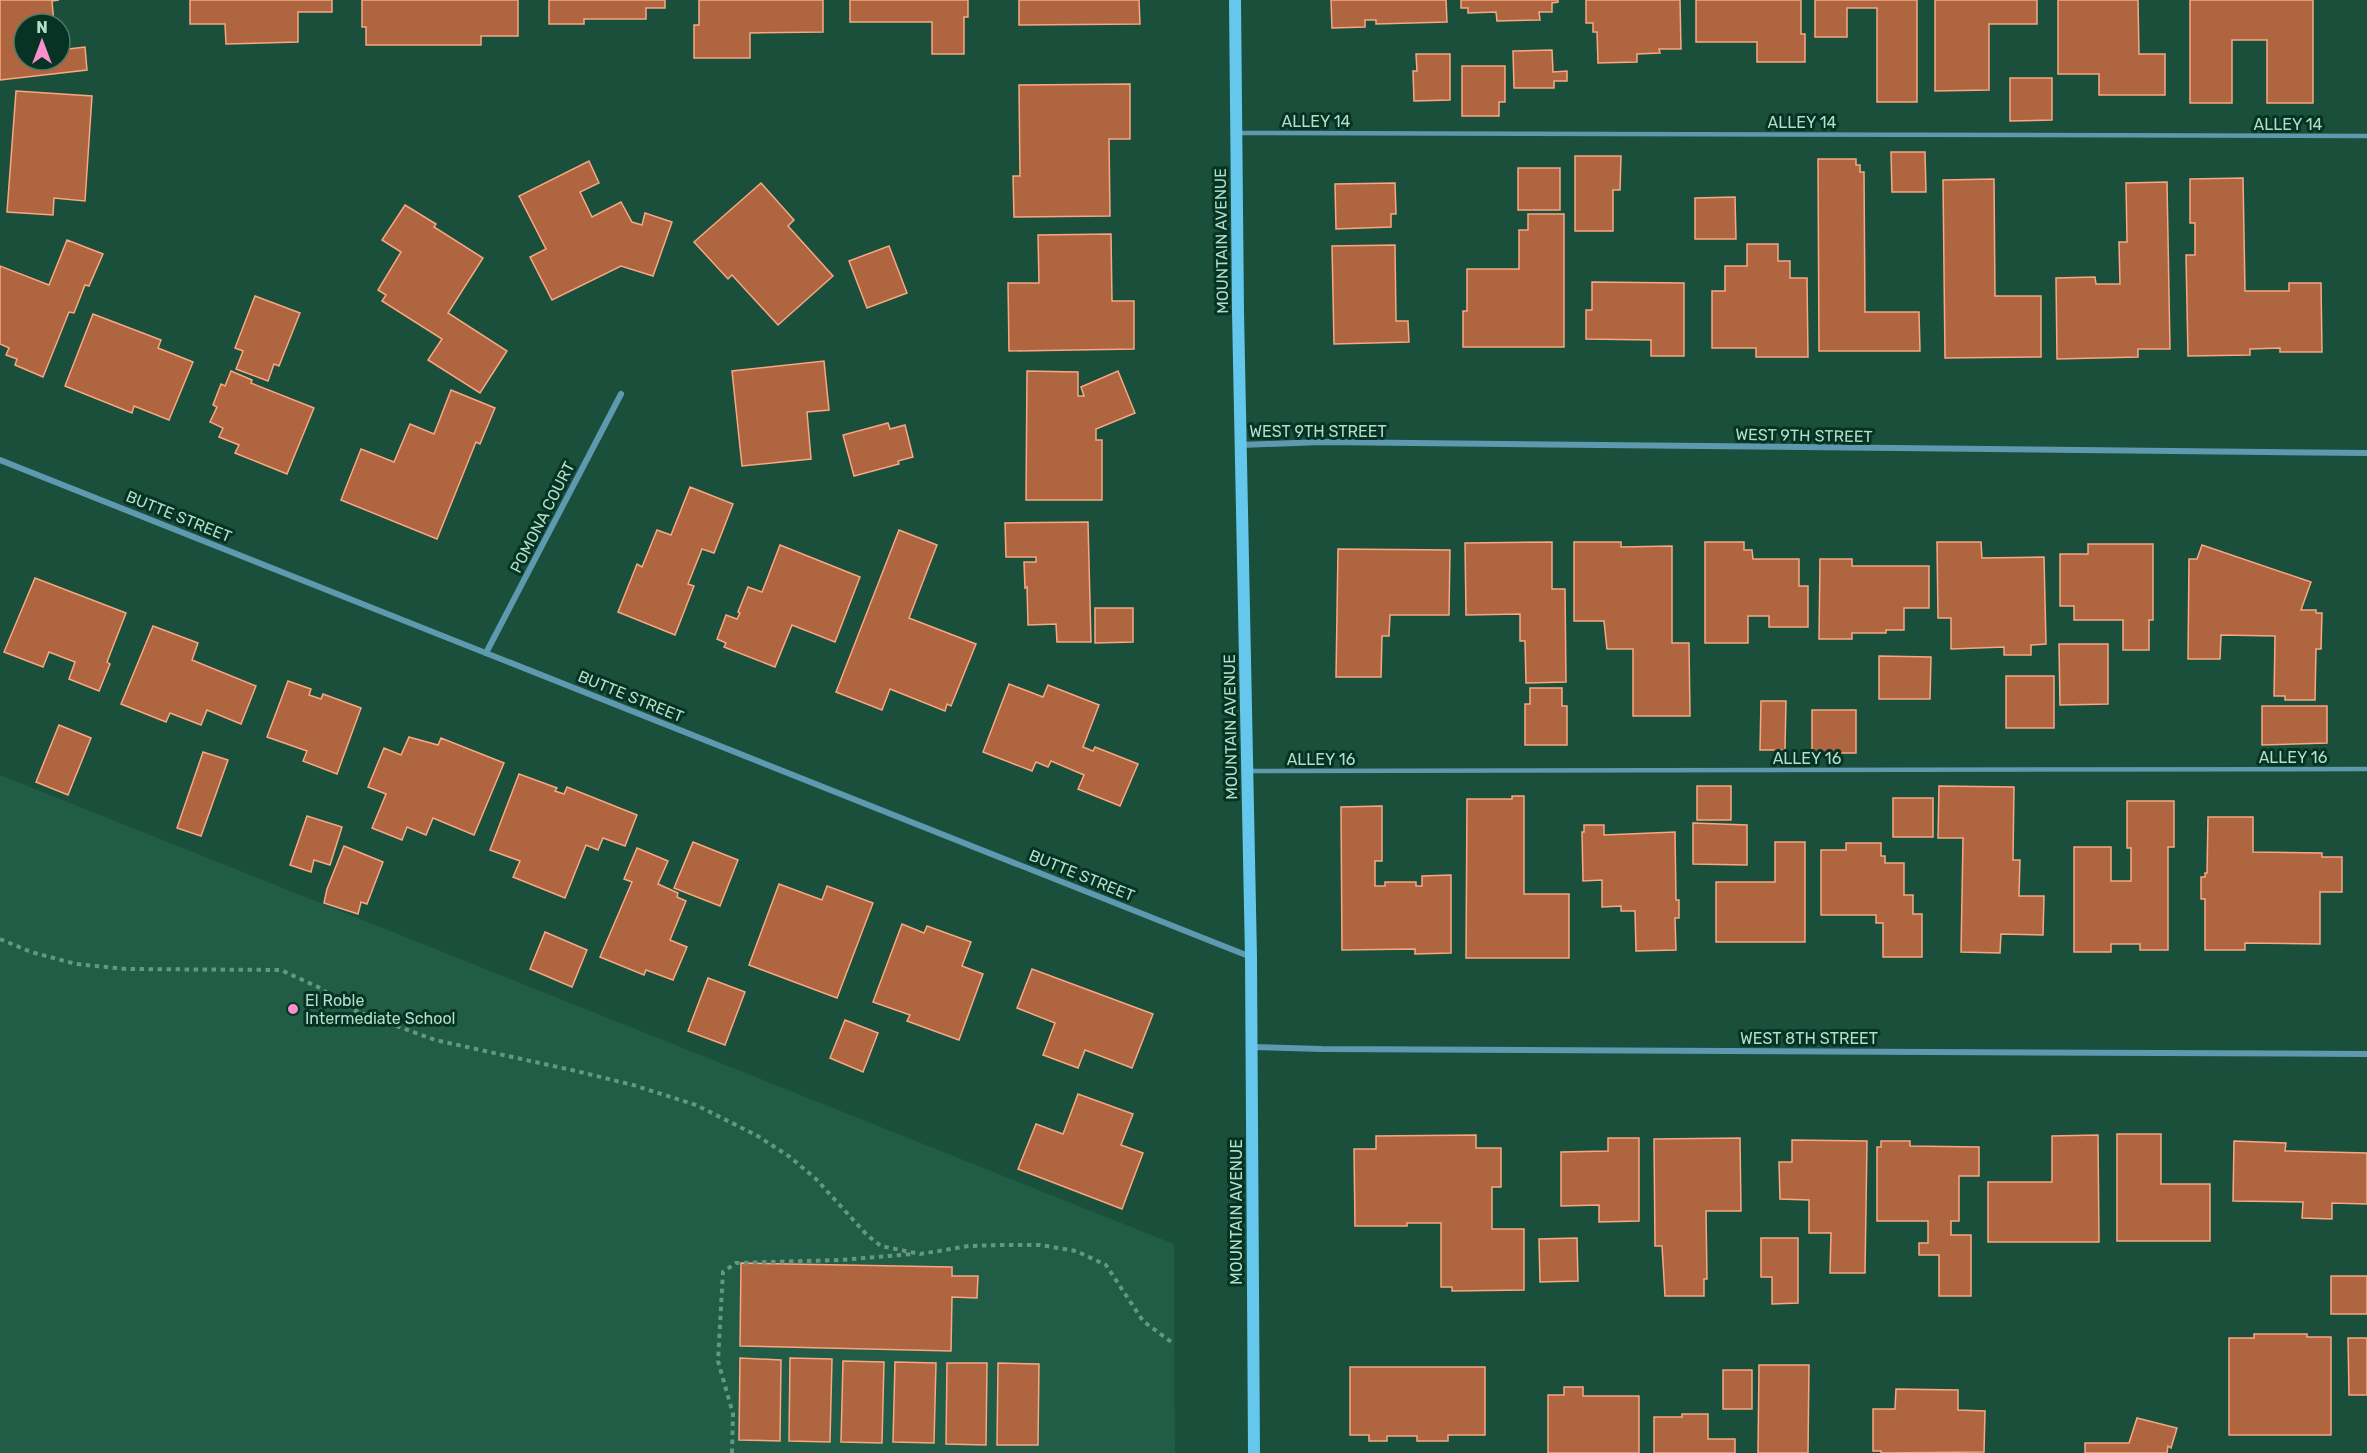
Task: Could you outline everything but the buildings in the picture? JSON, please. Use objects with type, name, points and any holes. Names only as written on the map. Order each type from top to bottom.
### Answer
[{"type":"main road","name":"MOUNTAIN AVENUE","points":[[1236,0],[1236,133],[1251,957],[1254,1453]]},
{"type":"street","name":"POMONA COURT","points":[[486,653],[621,394]]},
{"type":"street","name":"WEST 9TH STREET","points":[[1241,446],[1321,442],[2367,453]]},
{"type":"street","name":"BUTTE STREET","points":[[0,460],[1251,957]]},
{"type":"street","name":"WEST 8TH STREET","points":[[1252,1047],[2367,1054]]},
{"type":"lane","name":"ALLEY 14","points":[[1236,133],[2367,136]]},
{"type":"lane","name":"ALLEY 16","points":[[1247,771],[2367,769]]},
{"type":"path","points":[[0,939],[31,952],[76,964],[126,969],[281,970],[318,987],[356,1011],[435,1040],[576,1071],[696,1105],[756,1135],[790,1156],[816,1179],[867,1235],[881,1246],[920,1254]]},
{"type":"path","points":[[732,1453],[733,1414],[718,1361],[723,1272],[736,1263],[840,1260],[920,1254],[969,1246],[1040,1245],[1076,1251],[1106,1265],[1143,1321],[1174,1344]]},
{"type":"shaded area","name":"El Roble Intermediate School","points":[[0,775],[1174,1244],[1175,1453],[0,1453]]},
{"type":"place","name":"El Roble Intermediate School","points":[[293,1009]]}]
